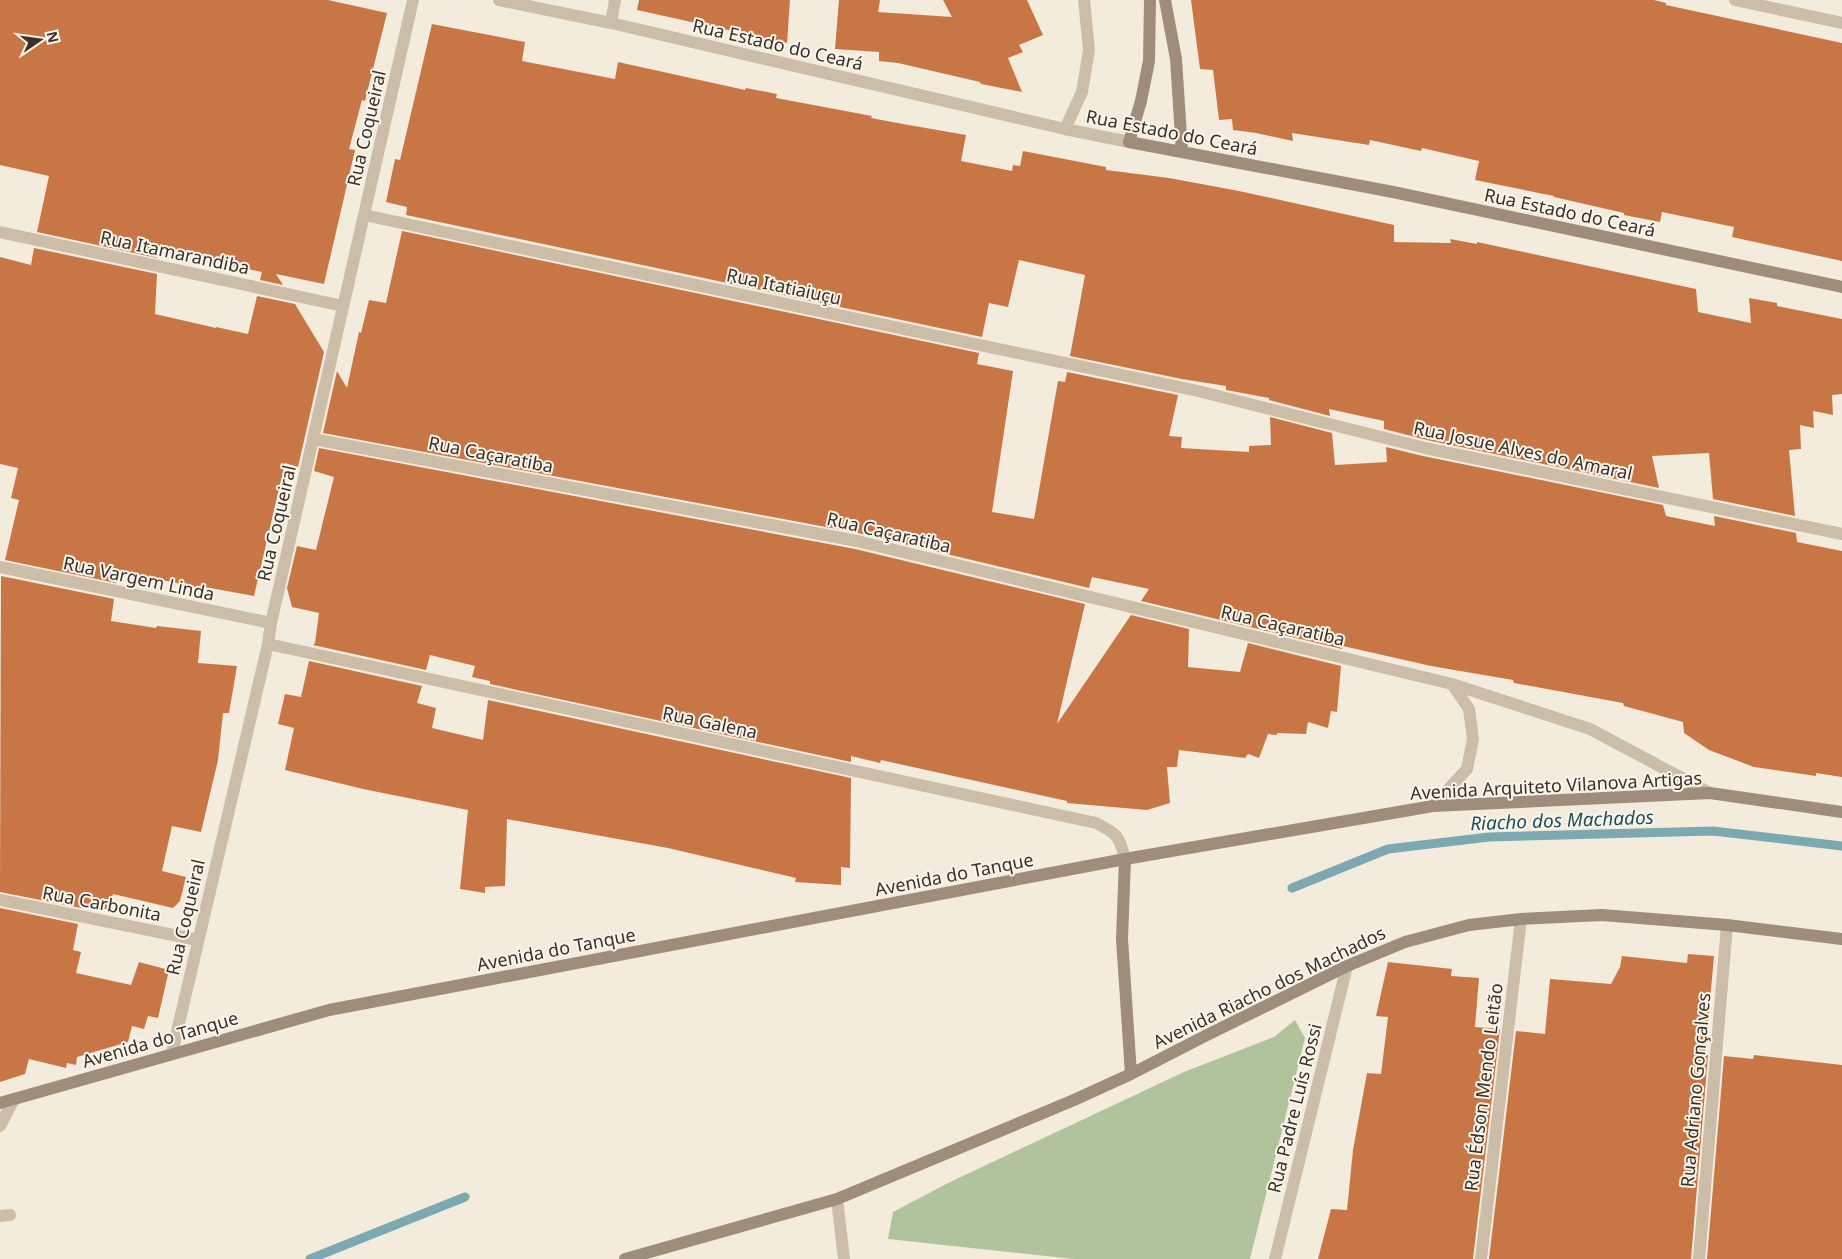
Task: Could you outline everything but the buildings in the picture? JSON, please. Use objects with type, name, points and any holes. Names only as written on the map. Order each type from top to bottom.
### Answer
[{"type":"main road","points":[[1129,142],[1141,101],[1148,61],[1150,0]]},
{"type":"main road","points":[[1165,0],[1176,60],[1182,152]]},
{"type":"main road","name":"Rua Estado do Ceará","points":[[1129,142],[1393,192],[1842,287]]},
{"type":"main road","name":"Avenida Arquiteto Vilanova Artigas","points":[[1125,859],[1433,806],[1710,793],[1842,812]]},
{"type":"main road","name":"Avenida do Tanque","points":[[0,1103],[329,1010],[1125,859]]},
{"type":"main road","name":"Avenida Riacho dos Machados","points":[[1125,859],[1122,939],[1131,1074]]},
{"type":"main road","name":"Avenida Riacho dos Machados","points":[[625,1259],[837,1199],[1131,1074],[1207,1034],[1347,966],[1405,942],[1469,925],[1521,919],[1602,915],[1727,925],[1842,939]]},
{"type":"street","name":"Rua Coqueiral","points":[[172,1053],[268,644],[271,623],[413,0]]},
{"type":"street","name":"Rua Estado do Ceará","points":[[499,0],[611,23],[1065,129],[1129,142]]},
{"type":"street","points":[[611,23],[615,0]]},
{"type":"street","points":[[1065,129],[1082,92],[1089,50],[1084,0]]},
{"type":"street","points":[[1735,0],[1842,23]]},
{"type":"street","name":"Rua Itatiaiuçu","points":[[364,215],[1198,391]]},
{"type":"street","name":"Rua Itamarandiba","points":[[0,232],[343,306]]},
{"type":"street","name":"Rua Josue Alves do Amaral","points":[[1198,391],[1425,448],[1842,534]]},
{"type":"street","name":"Rua Caçaratiba","points":[[313,438],[858,541],[1452,684],[1590,729],[1710,793]]},
{"type":"street","name":"Rua Vargem Linda","points":[[0,566],[271,623]]},
{"type":"street","name":"Rua Galena","points":[[268,644],[1096,823],[1113,832],[1122,846],[1125,859]]},
{"type":"street","points":[[1433,806],[1467,769],[1473,739],[1468,709],[1452,684]]},
{"type":"street","name":"Rua Carbonita","points":[[0,900],[198,940]]},
{"type":"street","name":"Rua Édson Mendo Leitão","points":[[1481,1259],[1521,919]]},
{"type":"street","name":"Rua Adriano Gonçalves","points":[[1698,1259],[1727,925]]},
{"type":"street","name":"Rua Padre Luís Rossi","points":[[1275,1259],[1347,966]]},
{"type":"street","points":[[0,1126],[14,1099]]},
{"type":"street","points":[[837,1199],[844,1259]]},
{"type":"green space","points":[[1295,1020],[1305,1038],[1250,1259],[1074,1259],[888,1239],[893,1212],[948,1183],[1184,1072],[1274,1037]]},
{"type":"waterway","name":"Riacho dos Machados","points":[[1292,888],[1388,849],[1489,837],[1713,831],[1842,846]]},
{"type":"waterway","name":"Riacho dos Machados","points":[[310,1259],[465,1197]]}]
